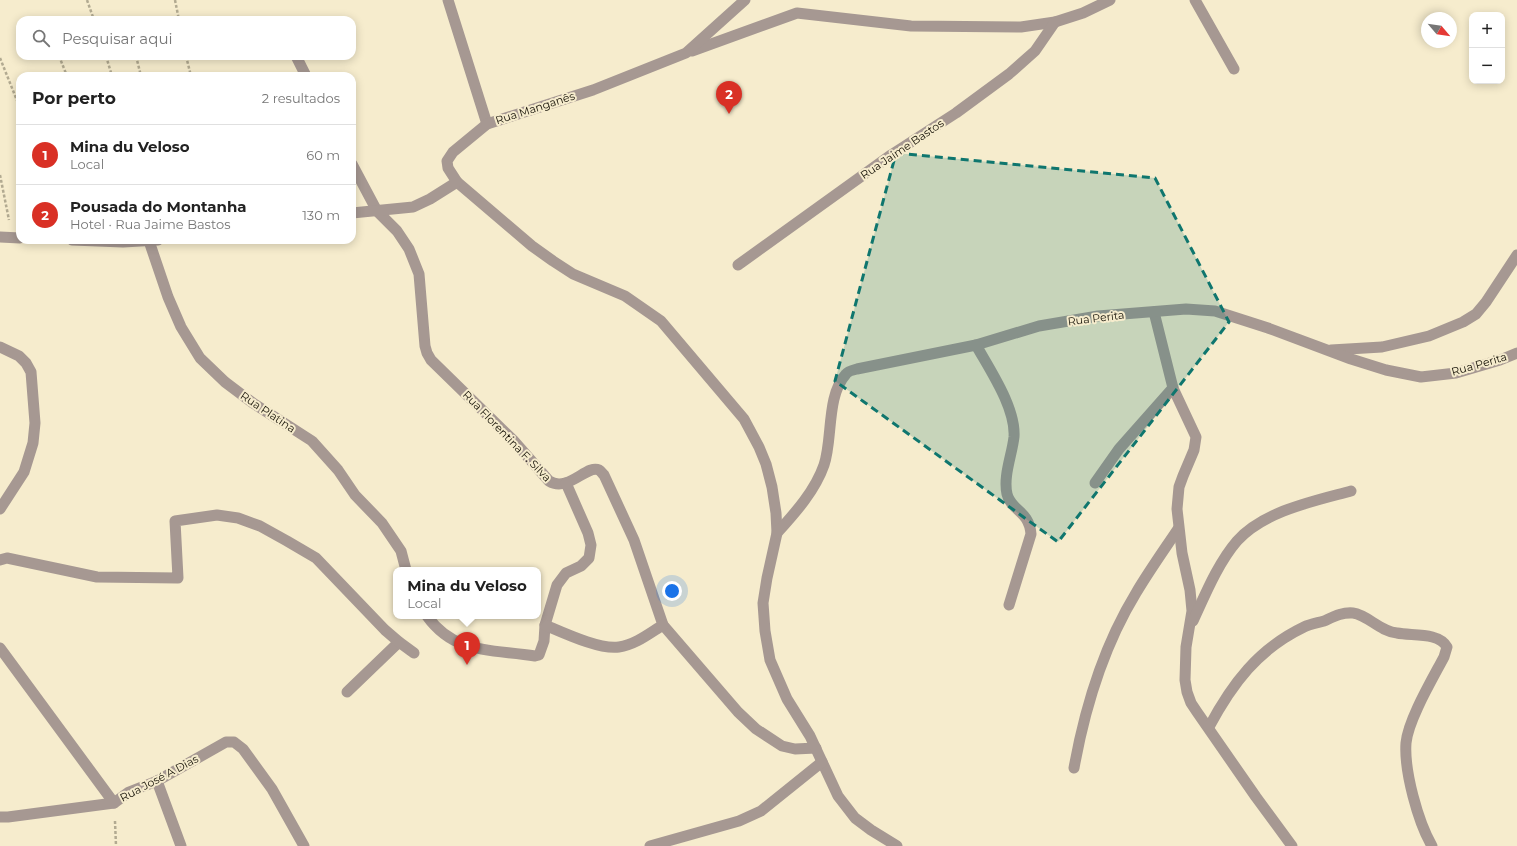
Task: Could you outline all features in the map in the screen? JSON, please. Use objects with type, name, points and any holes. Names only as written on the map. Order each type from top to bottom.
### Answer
[{"type":"street","points":[[448,0],[487,124]]},
{"type":"street","name":"Rua Manganês","points":[[457,182],[448,168],[447,161],[453,152],[487,124],[593,90],[686,53],[746,0]]},
{"type":"street","points":[[686,53],[796,13],[911,26],[1021,27],[1055,22],[1083,13],[1110,0]]},
{"type":"street","points":[[1195,0],[1234,69]]},
{"type":"street","name":"Rua Jaime Bastos","points":[[738,265],[891,156],[956,113],[1009,74],[1035,51],[1055,22]]},
{"type":"street","points":[[298,60],[304,72]]},
{"type":"street","name":"Rua Florentina F. Silva","points":[[356,172],[377,211],[397,231],[409,249],[419,274],[424,346],[431,360],[481,408],[549,481],[559,485],[593,470],[598,470],[604,475],[634,540],[663,625],[738,712],[756,729],[782,746],[795,749],[816,748]]},
{"type":"street","points":[[356,213],[413,207],[430,200],[457,182],[532,246],[553,261],[573,274],[625,296],[661,321],[744,419],[766,464],[772,486],[777,533],[763,603],[765,631],[770,660],[784,693],[816,748],[838,796],[854,818],[897,846]]},
{"type":"street","points":[[0,237],[16,237]]},
{"type":"street","name":"Rua Platina","points":[[155,244],[168,297],[178,321],[200,358],[225,382],[253,403],[312,441],[338,470],[355,495],[382,523],[401,551],[405,567]]},
{"type":"street","points":[[1326,350],[1382,347],[1429,336],[1463,322],[1476,314],[1486,302],[1517,254]]},
{"type":"street","name":"Rua Perita","points":[[777,533],[805,500],[824,466],[834,399],[840,383],[846,373],[857,369],[976,345],[1039,326],[1098,316],[1186,308],[1215,311],[1386,370],[1421,376],[1456,373],[1500,360],[1517,353]]},
{"type":"street","points":[[1154,312],[1173,388],[1196,437],[1194,450],[1179,487],[1176,509],[1183,560],[1190,590],[1192,612],[1186,647],[1185,680],[1192,703],[1256,797],[1292,846]]},
{"type":"street","points":[[976,345],[1004,398],[1011,416],[1014,435],[1005,485],[1007,496],[1012,504],[1026,517],[1031,529],[1031,534],[1009,605]]},
{"type":"street","points":[[0,348],[19,356],[26,363],[31,372],[35,423],[33,443],[24,472],[0,508]]},
{"type":"street","points":[[1095,483],[1119,449],[1173,388]]},
{"type":"street","points":[[430,619],[444,635],[459,644],[484,650],[535,656],[539,654],[542,650],[545,626],[557,585],[566,573],[581,566],[589,558],[591,545],[588,533],[566,483]]},
{"type":"street","points":[[1190,627],[1209,586],[1238,541],[1265,519],[1314,501],[1351,491]]},
{"type":"street","points":[[0,560],[7,558],[97,577],[178,578],[174,521],[217,515],[238,518],[260,526],[316,558],[385,630],[414,653]]},
{"type":"street","points":[[1074,768],[1086,711],[1105,653],[1135,594],[1178,529]]},
{"type":"street","points":[[1209,727],[1224,699],[1250,665],[1271,647],[1304,627],[1345,613],[1354,613],[1388,632],[1435,637],[1443,641],[1447,647],[1444,657],[1410,726],[1406,743],[1409,779],[1425,834],[1432,846]]},
{"type":"street","points":[[545,626],[585,641],[619,648],[638,640],[663,625]]},
{"type":"street","points":[[347,692],[399,642]]},
{"type":"street","points":[[0,648],[114,803]]},
{"type":"street","name":"Rua José A Dias","points":[[0,816],[8,817],[114,803],[129,792],[157,781],[226,742],[234,742],[243,748],[272,789],[304,846]]},
{"type":"street","points":[[650,846],[739,822],[761,811],[822,762]]},
{"type":"street","points":[[157,781],[181,846]]},
{"type":"path","points":[[87,0],[93,16]]},
{"type":"path","points":[[175,0],[178,16]]},
{"type":"path","points":[[0,58],[16,98]]},
{"type":"path","points":[[61,60],[65,72]]},
{"type":"path","points":[[107,60],[111,72]]},
{"type":"path","points":[[137,60],[140,72]]},
{"type":"path","points":[[187,60],[190,72]]},
{"type":"path","points":[[0,175],[16,237]]},
{"type":"path","points":[[114,803],[116,846]]},
{"type":"highlighted area","points":[[896,153],[1155,178],[1229,322],[1058,542],[835,381]]},
{"type":"place","name":"Pousada do Montanha","points":[[729,114]]},
{"type":"place","name":"Mina du Veloso","points":[[467,665]]}]
